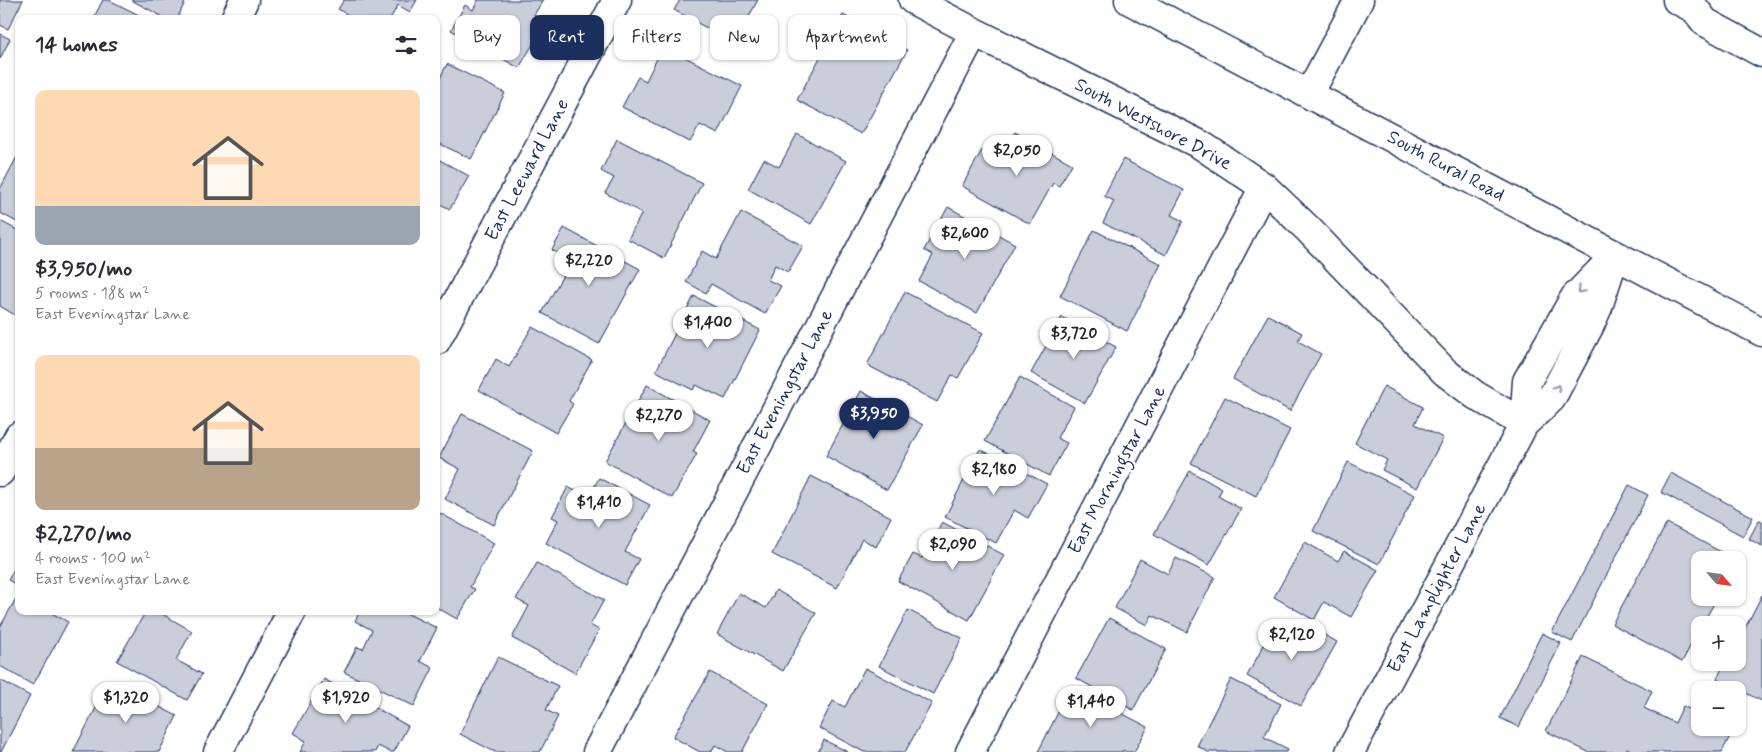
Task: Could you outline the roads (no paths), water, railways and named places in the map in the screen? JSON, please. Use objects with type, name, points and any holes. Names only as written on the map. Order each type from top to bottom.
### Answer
[{"type":"street","points":[[236,15],[244,0]]},
{"type":"street","name":"East Leeward Lane","points":[[440,333],[617,0]]},
{"type":"street","name":"South Westshore Drive","points":[[913,0],[1202,146],[1264,187],[1308,229],[1445,372],[1475,395],[1524,424]]},
{"type":"street","name":"South Rural Road","points":[[1129,0],[1762,332]]},
{"type":"street","points":[[1309,94],[1359,0]]},
{"type":"street","points":[[1691,3],[1705,22],[1762,53]]},
{"type":"street","name":"East Eveningstar Lane","points":[[597,752],[974,32]]},
{"type":"street","name":"East Morningstar Lane","points":[[970,752],[1264,187]]},
{"type":"street","name":"East Lamplighter Lane","points":[[1350,752],[1524,424],[1551,399],[1593,319],[1615,255]]},
{"type":"street","points":[[0,472],[15,444]]},
{"type":"street","points":[[218,752],[290,615]]}]
